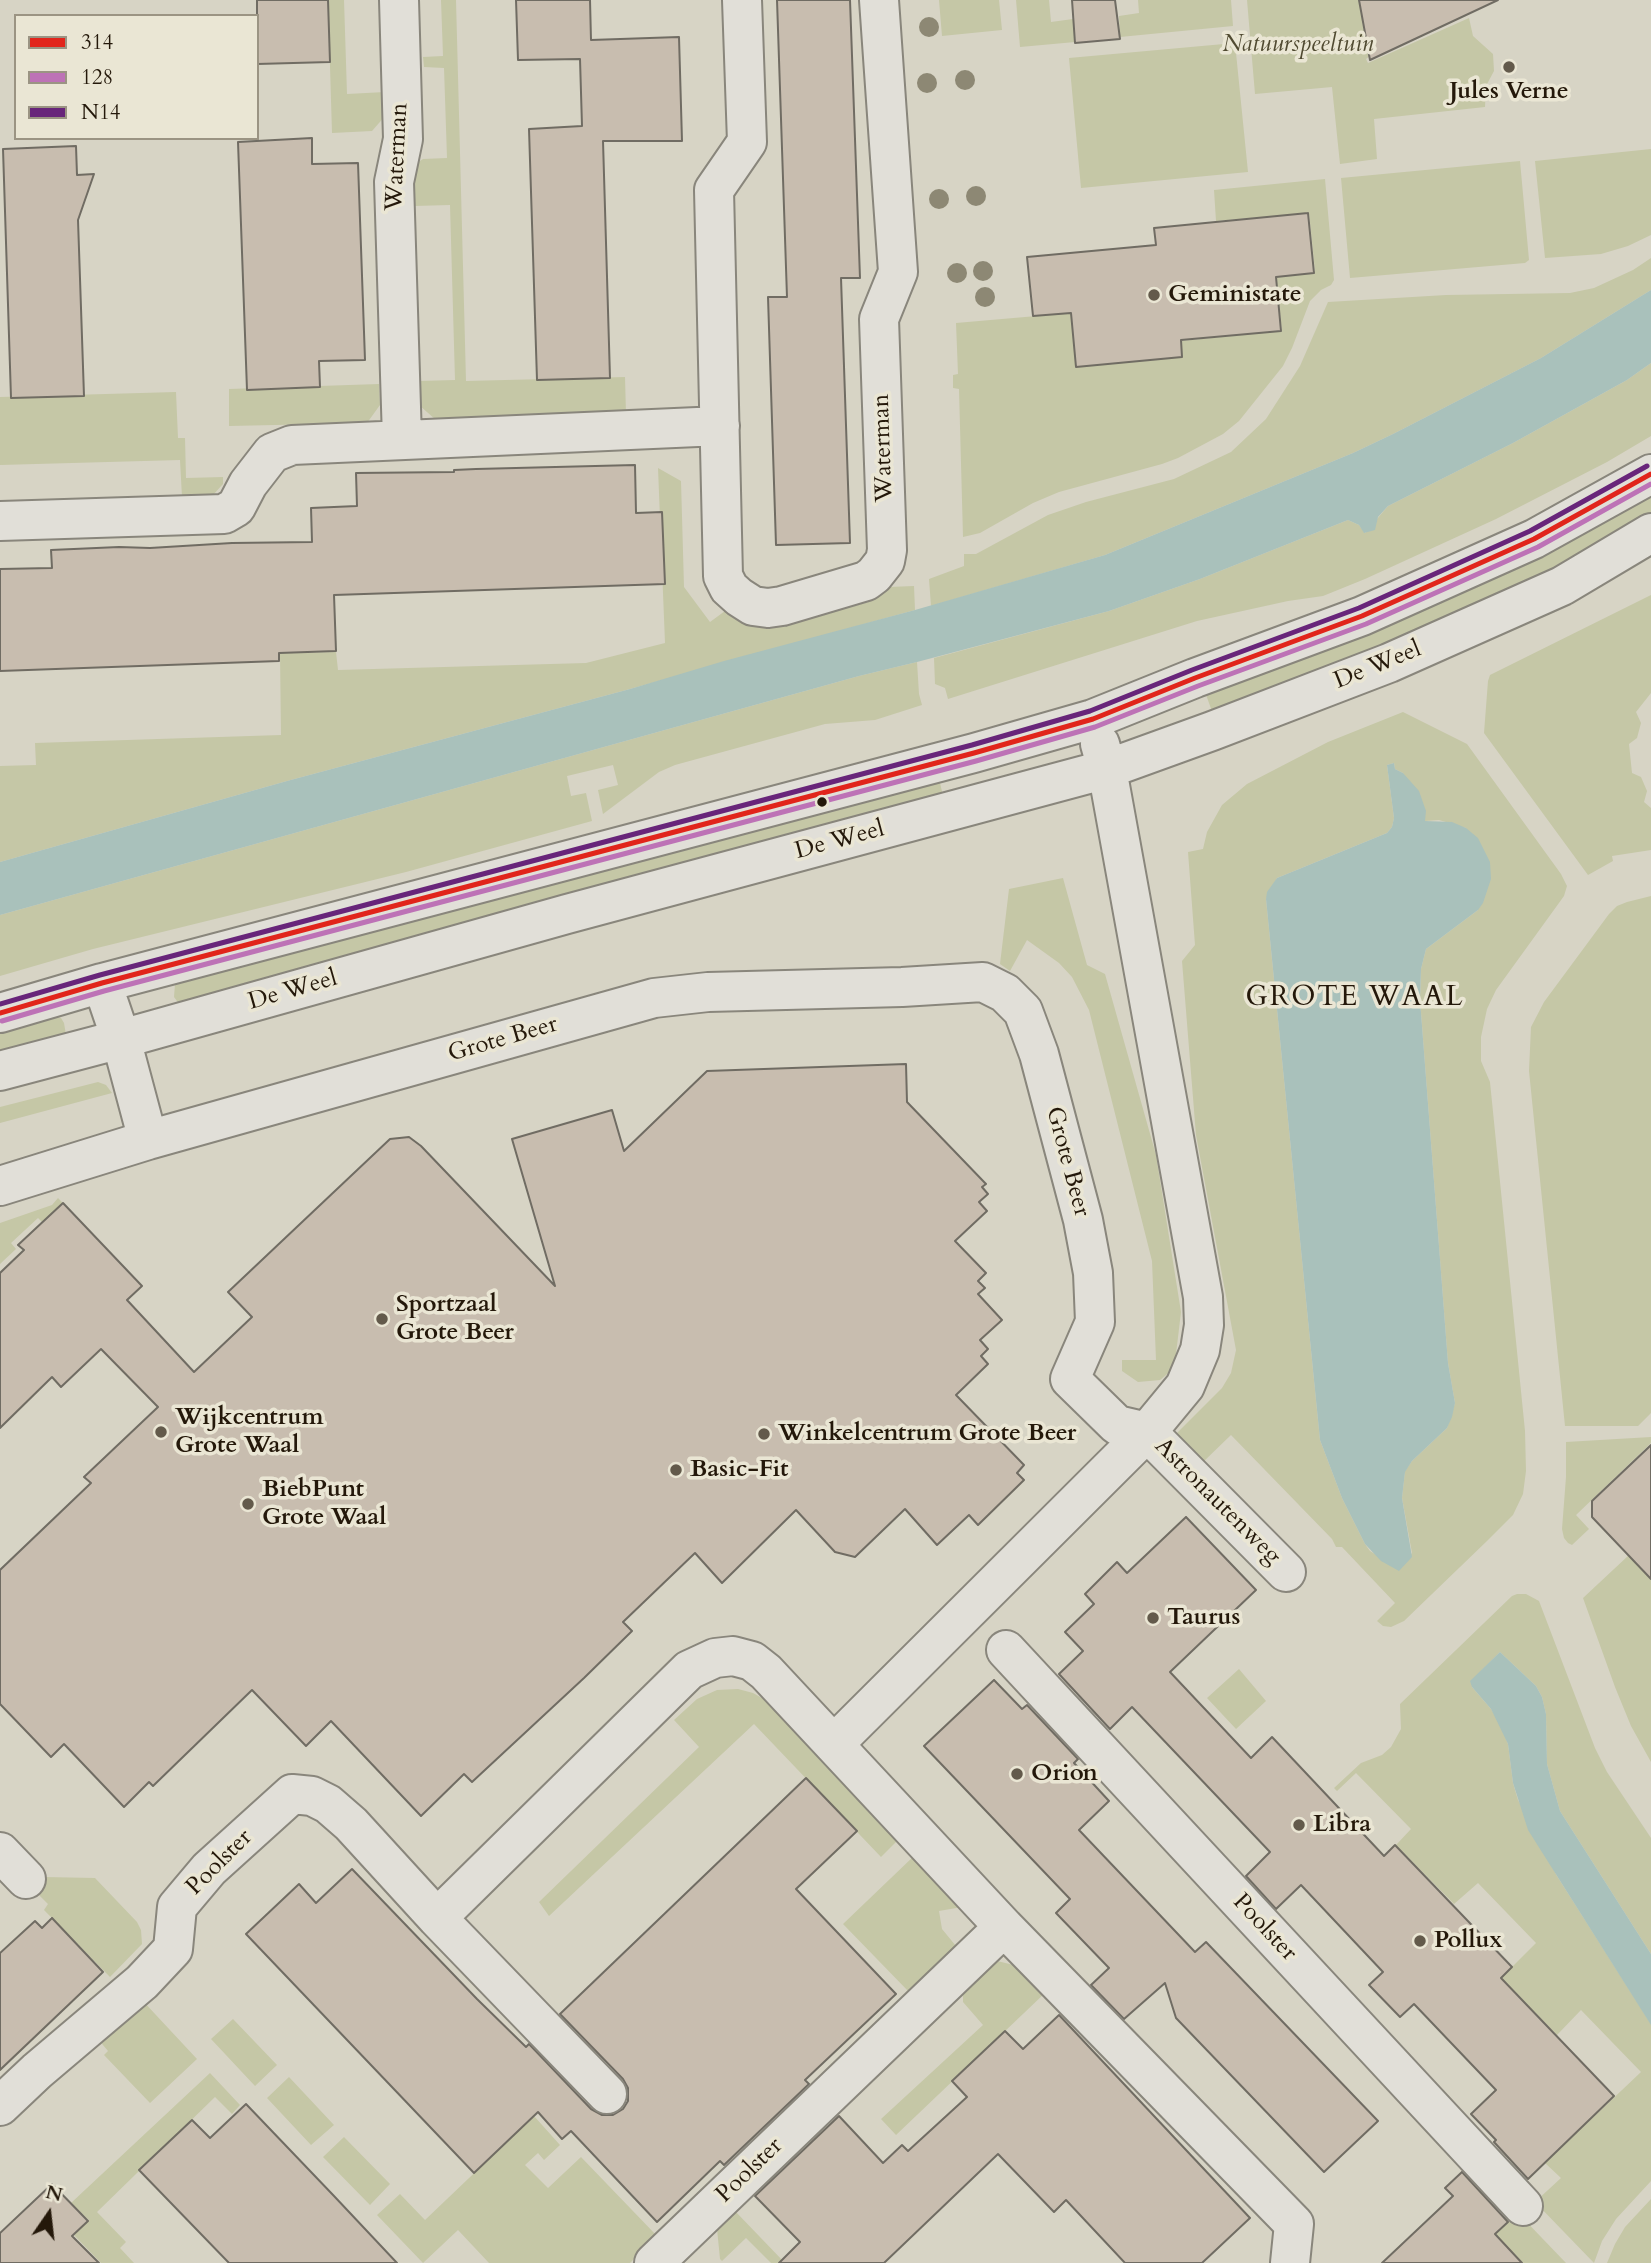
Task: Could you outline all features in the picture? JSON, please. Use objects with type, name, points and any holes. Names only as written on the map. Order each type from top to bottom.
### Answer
[{"type":"street","name":"Waterman","points":[[400,0],[403,139],[394,182],[402,439]]},
{"type":"street","name":"Waterman","points":[[742,0],[747,142],[714,190],[723,576],[729,588],[739,597],[753,606],[768,608],[866,581],[885,561],[887,550],[879,319],[898,272],[879,0]]},
{"type":"street","points":[[0,522],[224,514],[236,507],[253,476],[272,453],[292,445],[720,426]]},
{"type":"street","points":[[0,1013],[102,983],[974,753],[1093,719],[1362,616],[1534,539],[1651,474]]},
{"type":"street","name":"De Weel","points":[[0,1071],[121,1040],[567,914],[1107,769],[1389,663],[1562,586],[1651,533]]},
{"type":"street","points":[[834,1744],[1147,1432],[1185,1386],[1200,1350],[1204,1325],[1203,1297],[1107,769],[1093,719]]},
{"type":"street","name":"Grote Beer","points":[[0,1186],[148,1140],[654,998],[708,992],[983,982],[1005,993],[1023,1011],[1039,1054],[1083,1220],[1093,1273],[1095,1322],[1070,1379],[1117,1425],[1147,1432]]},
{"type":"street","points":[[102,983],[121,1040],[148,1140]]},
{"type":"street","name":"Astronautenweg","points":[[1147,1432],[1286,1572]]},
{"type":"street","name":"Poolster","points":[[1006,1650],[1523,2206]]},
{"type":"street","points":[[437,1918],[689,1670],[715,1658],[733,1656],[752,1661],[766,1672],[1004,1927],[1294,2224],[1290,2263]]},
{"type":"street","name":"Poolster","points":[[0,2106],[142,1982],[173,1949],[177,1907],[209,1869],[292,1794],[312,1797],[328,1804],[351,1824],[437,1918],[607,2094]]},
{"type":"street","points":[[0,1852],[26,1879]]},
{"type":"street","name":"Poolster","points":[[676,2255],[1004,1927]]},
{"type":"green space","points":[[328,0],[344,0],[347,94],[385,92],[386,115],[372,131],[332,133]]},
{"type":"green space","points":[[441,0],[456,0],[466,381],[625,377],[626,414],[436,420],[419,405],[419,381],[455,380],[450,205],[414,206],[412,166],[423,159],[447,158],[444,68],[424,67],[423,57],[443,56]]},
{"type":"green space","points":[[939,0],[999,0],[1002,30],[942,36]]},
{"type":"green space","points":[[1016,0],[1049,0],[1051,22],[1073,19],[1075,42],[1020,47]]},
{"type":"green space","points":[[1138,0],[1231,0],[1233,26],[1120,37],[1119,16],[1139,13]]},
{"type":"green space","name":"Natuurspeeltuin","points":[[1247,0],[1360,0],[1370,56],[1366,59],[1368,63],[1469,18],[1473,36],[1493,54],[1494,71],[1486,86],[1485,107],[1374,119],[1377,159],[1340,164],[1332,87],[1255,94]]},
{"type":"green space","points":[[1235,43],[1248,172],[1081,188],[1069,58]]},
{"type":"green space","points":[[1651,149],[1651,235],[1628,246],[1601,254],[1545,258],[1535,161]]},
{"type":"green space","points":[[1520,161],[1529,260],[1525,263],[1350,278],[1341,178]]},
{"type":"green space","points":[[1325,179],[1334,280],[1310,301],[1283,366],[1239,421],[1223,434],[1178,458],[1059,492],[1033,503],[980,533],[963,537],[959,389],[953,388],[953,375],[958,374],[956,323],[1071,313],[1077,367],[1182,357],[1181,341],[1282,331],[1276,277],[1315,271],[1309,213],[1216,221],[1214,190]]},
{"type":"green space","points":[[1651,258],[1651,290],[1541,358],[1393,434],[1105,555],[931,606],[929,579],[964,566],[964,554],[976,554],[1048,515],[1174,479],[1231,452],[1266,419],[1300,366],[1328,302],[1446,295],[1570,293],[1594,288],[1633,270]]},
{"type":"green space","points":[[1651,363],[1651,436],[1607,462],[1496,519],[1365,579],[1323,596],[1197,621],[948,699],[945,688],[935,684],[934,658],[1109,611],[1200,579],[1348,520],[1359,525],[1365,533],[1388,506],[1513,443],[1627,380]]},
{"type":"green space","points":[[379,384],[380,405],[367,423],[229,426],[229,389]]},
{"type":"green space","points":[[176,392],[178,438],[185,438],[186,478],[223,477],[223,484],[213,495],[182,497],[180,460],[0,465],[0,397]]},
{"type":"green space","points":[[658,468],[681,481],[684,587],[710,622],[725,611],[737,619],[758,625],[782,626],[868,602],[889,587],[914,586],[915,610],[0,862],[0,766],[36,765],[35,743],[281,735],[280,653],[336,652],[338,670],[586,663],[665,643]]},
{"type":"green space","points":[[1651,488],[1651,520],[1543,581],[1214,717],[1204,689]]},
{"type":"green space","points":[[1651,595],[1651,693],[1636,712],[1641,723],[1637,738],[1629,744],[1632,773],[1641,777],[1647,791],[1644,802],[1651,808],[1651,850],[1612,856],[1613,861],[1588,875],[1484,733],[1488,681],[1490,675]]},
{"type":"green space","points":[[917,662],[922,705],[875,720],[825,724],[675,765],[659,772],[603,814],[598,790],[618,785],[613,765],[567,776],[571,796],[586,793],[592,821],[406,872],[93,949],[0,976],[0,915]]},
{"type":"green space","points":[[1403,712],[1467,744],[1567,886],[1564,896],[1496,990],[1487,1009],[1481,1037],[1481,1061],[1490,1082],[1525,1431],[1526,1471],[1523,1494],[1513,1515],[1404,1621],[1391,1627],[1383,1626],[1377,1621],[1395,1603],[1342,1547],[1336,1547],[1332,1539],[1231,1435],[1200,1465],[1173,1437],[1222,1388],[1231,1373],[1236,1350],[1196,1135],[1182,961],[1195,945],[1188,852],[1203,849],[1207,832],[1222,805],[1247,784],[1328,742]],"holes":[[[1394,763],[1395,769],[1403,773],[1425,821],[1439,820],[1466,828],[1478,910],[1426,949],[1421,969],[1420,1000],[1448,1363],[1455,1403],[1447,1428],[1405,1471],[1402,1498],[1412,1553],[1399,1569],[1370,1551],[1365,1544],[1342,1498],[1320,1440],[1266,899],[1277,878],[1387,833],[1394,818],[1387,765]]]},
{"type":"green space","points":[[938,774],[943,796],[180,1005],[174,997],[178,979]]},
{"type":"green space","points":[[1063,878],[1087,965],[1105,974],[1156,1155],[1181,1312],[1171,1371],[1160,1380],[1138,1382],[1122,1371],[1122,1360],[1156,1360],[1152,1261],[1089,1010],[1072,977],[1059,963],[1027,940],[1010,971],[1000,964],[1009,889]]},
{"type":"green space","points":[[1651,896],[1651,1413],[1638,1426],[1565,1426],[1529,1071],[1531,1027],[1544,1002],[1609,914],[1617,906]]},
{"type":"green space","points":[[53,1016],[61,1018],[66,1035],[0,1059],[0,1024]]},
{"type":"green space","points":[[98,1082],[106,1085],[112,1093],[0,1123],[0,1107]]},
{"type":"green space","points":[[58,1198],[63,1203],[42,1222],[38,1218],[11,1243],[16,1249],[0,1264],[0,1223],[52,1205]]},
{"type":"green space","points":[[1651,1437],[1651,1443],[1576,1515],[1589,1529],[1572,1545],[1568,1543],[1562,1529],[1566,1442]]},
{"type":"green space","points":[[1629,1555],[1651,1579],[1651,1762],[1631,1726],[1583,1598]]},
{"type":"green space","points":[[1517,1594],[1526,1594],[1539,1601],[1595,1748],[1607,1772],[1651,1838],[1651,1954],[1560,1811],[1547,1764],[1546,1714],[1542,1697],[1536,1686],[1500,1652],[1479,1673],[1472,1687],[1500,1723],[1508,1744],[1518,1800],[1557,1876],[1651,2024],[1651,2181],[1616,2219],[1602,2241],[1594,2263],[1535,2202],[1561,2178],[1545,2163],[1641,2072],[1581,2010],[1557,2035],[1501,1978],[1536,1943],[1478,1883],[1454,1904],[1396,1845],[1411,1829],[1356,1773],[1337,1791],[1334,1788],[1361,1763],[1382,1755],[1391,1747],[1401,1729],[1400,1704]]},
{"type":"green space","points":[[1239,1669],[1266,1701],[1236,1729],[1207,1698]]},
{"type":"green space","points":[[738,1689],[753,1693],[769,1702],[900,1838],[881,1857],[754,1724],[549,1916],[539,1902],[699,1747],[674,1720],[697,1699],[717,1690]]},
{"type":"green space","points":[[915,1855],[962,1907],[939,1911],[942,1929],[956,1946],[909,1992],[843,1924]]},
{"type":"green space","points":[[44,1877],[95,1878],[137,1922],[141,1930],[142,1944],[110,1977],[44,1910],[48,1904],[34,1890]]},
{"type":"green space","points":[[993,1960],[1022,1967],[1045,1993],[896,2135],[881,2119],[983,2025],[963,2002],[963,1990]]},
{"type":"green space","points":[[142,2000],[197,2059],[150,2103],[104,2055],[108,2051],[98,2039]]},
{"type":"green space","points":[[233,2019],[277,2065],[255,2086],[211,2039]]},
{"type":"green space","points":[[210,2073],[240,2105],[232,2114],[215,2097],[97,2212],[126,2242],[120,2248],[134,2263],[101,2263],[74,2235],[89,2220],[71,2203]]},
{"type":"green space","points":[[289,2077],[334,2125],[311,2145],[267,2098]]},
{"type":"green space","points":[[534,2116],[560,2145],[544,2160],[538,2153],[525,2165],[548,2188],[581,2157],[657,2236],[630,2263],[489,2263],[458,2230],[423,2263],[377,2215],[400,2194],[425,2220]]},
{"type":"green space","points":[[344,2137],[390,2184],[370,2205],[323,2157]]},
{"type":"green space","points":[[1651,2199],[1651,2263],[1607,2263],[1625,2227]]},
{"type":"green space","points":[[735,2211],[785,2263],[771,2263],[746,2238],[722,2261],[720,2259],[717,2229]]},
{"type":"green space","points":[[1518,2213],[1566,2263],[1523,2263],[1495,2235]]},
{"type":"water","points":[[1651,290],[1651,363],[1627,380],[1513,443],[1388,506],[1378,517],[1375,530],[1364,533],[1359,525],[1348,520],[1200,579],[1109,611],[859,676],[0,915],[0,862],[915,610],[1105,555],[1393,434],[1541,358]]},
{"type":"water","points":[[1394,763],[1395,769],[1403,773],[1419,791],[1426,811],[1425,821],[1452,822],[1466,828],[1478,838],[1490,862],[1491,879],[1478,910],[1426,949],[1421,969],[1420,1000],[1448,1363],[1455,1403],[1447,1428],[1412,1461],[1405,1472],[1402,1498],[1412,1557],[1399,1571],[1381,1561],[1365,1544],[1342,1498],[1320,1440],[1266,899],[1267,892],[1277,878],[1387,833],[1394,818],[1387,765]]},
{"type":"water","points":[[1500,1652],[1536,1686],[1542,1697],[1546,1714],[1547,1764],[1560,1811],[1651,1954],[1651,2025],[1528,1830],[1513,1783],[1508,1744],[1491,1709],[1470,1681]]},
{"type":"building","points":[[257,0],[328,0],[330,62],[259,64]]},
{"type":"building","points":[[516,0],[590,0],[591,40],[679,37],[682,141],[603,141],[610,378],[537,380],[529,129],[582,126],[580,59],[518,60]]},
{"type":"building","points":[[777,0],[850,0],[860,278],[841,278],[850,543],[776,545],[768,297],[787,297]]},
{"type":"building","points":[[1072,0],[1115,0],[1120,39],[1075,43]]},
{"type":"building","points":[[1359,0],[1498,0],[1370,60]]},
{"type":"building","points":[[312,138],[312,164],[358,163],[365,360],[319,361],[320,387],[247,390],[238,142]]},
{"type":"building","points":[[76,146],[77,175],[94,174],[78,220],[84,396],[11,398],[3,149]]},
{"type":"building","name":"Geministate","points":[[1308,213],[1314,273],[1276,277],[1281,331],[1181,340],[1182,357],[1076,367],[1071,313],[1033,316],[1027,257],[1156,245],[1154,228]]},
{"type":"building","points":[[635,465],[636,513],[662,512],[665,584],[334,595],[336,651],[279,653],[279,661],[0,671],[0,569],[52,568],[51,550],[312,542],[311,508],[357,506],[356,473]]},
{"type":"building","points":[[906,1064],[907,1102],[986,1184],[982,1187],[988,1194],[979,1202],[987,1211],[955,1241],[986,1273],[978,1281],[985,1288],[978,1294],[1002,1320],[980,1340],[988,1349],[981,1356],[988,1364],[956,1395],[1024,1465],[1017,1473],[1024,1480],[978,1525],[969,1515],[937,1545],[905,1509],[855,1557],[835,1552],[796,1510],[722,1583],[695,1553],[623,1622],[632,1631],[584,1678],[472,1782],[464,1774],[421,1816],[331,1721],[306,1746],[252,1690],[153,1786],[149,1782],[124,1807],[64,1744],[51,1757],[0,1704],[0,1570],[91,1483],[84,1477],[158,1407],[101,1349],[61,1387],[52,1377],[0,1428],[0,1273],[24,1250],[18,1245],[63,1203],[142,1286],[127,1300],[194,1372],[252,1317],[228,1292],[390,1139],[409,1137],[421,1146],[555,1286],[512,1139],[612,1110],[624,1151],[707,1071]]},
{"type":"building","points":[[1651,1445],[1651,1579],[1592,1517],[1592,1501]]},
{"type":"building","points":[[1186,1517],[1256,1590],[1170,1672],[1251,1758],[1272,1737],[1384,1856],[1395,1845],[1512,1967],[1501,1978],[1614,2096],[1528,2179],[1471,2114],[1496,2090],[1414,2004],[1400,2017],[1369,1985],[1383,1972],[1301,1885],[1276,1909],[1246,1876],[1270,1852],[1132,1707],[1110,1729],[1059,1674],[1083,1651],[1065,1632],[1094,1604],[1085,1594],[1117,1562],[1127,1573]]},
{"type":"building","points":[[994,1680],[1022,1709],[1027,1705],[1078,1759],[1074,1763],[1109,1801],[1079,1830],[1195,1952],[1206,1942],[1378,2121],[1324,2172],[1176,2018],[1165,1983],[1124,2019],[1091,1985],[1109,1968],[1056,1913],[1070,1899],[924,1746]]},
{"type":"building","points":[[806,1778],[857,1831],[796,1889],[896,1994],[805,2080],[809,2084],[724,2165],[720,2161],[657,2222],[571,2131],[562,2139],[538,2112],[474,2173],[246,1934],[299,1884],[316,1903],[352,1869],[477,1999],[526,2047],[529,2044],[591,2109],[602,2115],[613,2115],[623,2109],[628,2101],[628,2088],[623,2079],[560,2014]]},
{"type":"building","points":[[52,1918],[103,1972],[0,2070],[0,1953],[35,1921],[42,1928]]},
{"type":"building","points":[[1059,2015],[1250,2218],[1202,2263],[1125,2263],[1066,2200],[1054,2212],[998,2154],[884,2263],[779,2263],[800,2242],[755,2196],[839,2116],[883,2163],[902,2145],[908,2151],[967,2097],[952,2081],[1005,2031],[1023,2049]]},
{"type":"building","points":[[246,2104],[397,2263],[229,2263],[139,2170],[192,2120],[210,2138]]},
{"type":"building","points":[[1462,2172],[1508,2222],[1495,2234],[1522,2263],[1382,2263],[1453,2196],[1445,2188]]},
{"type":"building","points":[[52,2184],[88,2221],[72,2236],[99,2263],[0,2263],[0,2233]]},
{"type":"transit line","name":"N14","points":[[0,1004],[100,975],[972,745],[1090,711],[1359,608],[1530,531],[1647,466]]},
{"type":"transit line","name":"314","points":[[0,1013],[102,983],[974,753],[1093,719],[1362,616],[1534,539],[1651,474]]},
{"type":"transit line","name":"128","points":[[2,1021],[104,991],[976,761],[1095,727],[1366,624],[1538,547],[1651,484]]},
{"type":"place","name":"Jules Verne","points":[[1509,67]]},
{"type":"place","name":"Geministate","points":[[1154,295]]},
{"type":"place","name":"Sportzaal Grote Beer","points":[[382,1319]]},
{"type":"place","name":"Wijkcentrum Grote Waal","points":[[161,1432]]},
{"type":"place","name":"Winkelcentrum Grote Beer","points":[[764,1434]]},
{"type":"place","name":"Basic-Fit","points":[[676,1470]]},
{"type":"place","name":"BiebPunt Grote Waal","points":[[248,1504]]},
{"type":"place","name":"Taurus","points":[[1153,1618]]},
{"type":"place","name":"Orion","points":[[1017,1774]]},
{"type":"place","name":"Libra","points":[[1299,1825]]},
{"type":"place","name":"Pollux","points":[[1420,1941]]},
{"type":"district","name":"GROTE WAAL","points":[[1355,999]]}]
